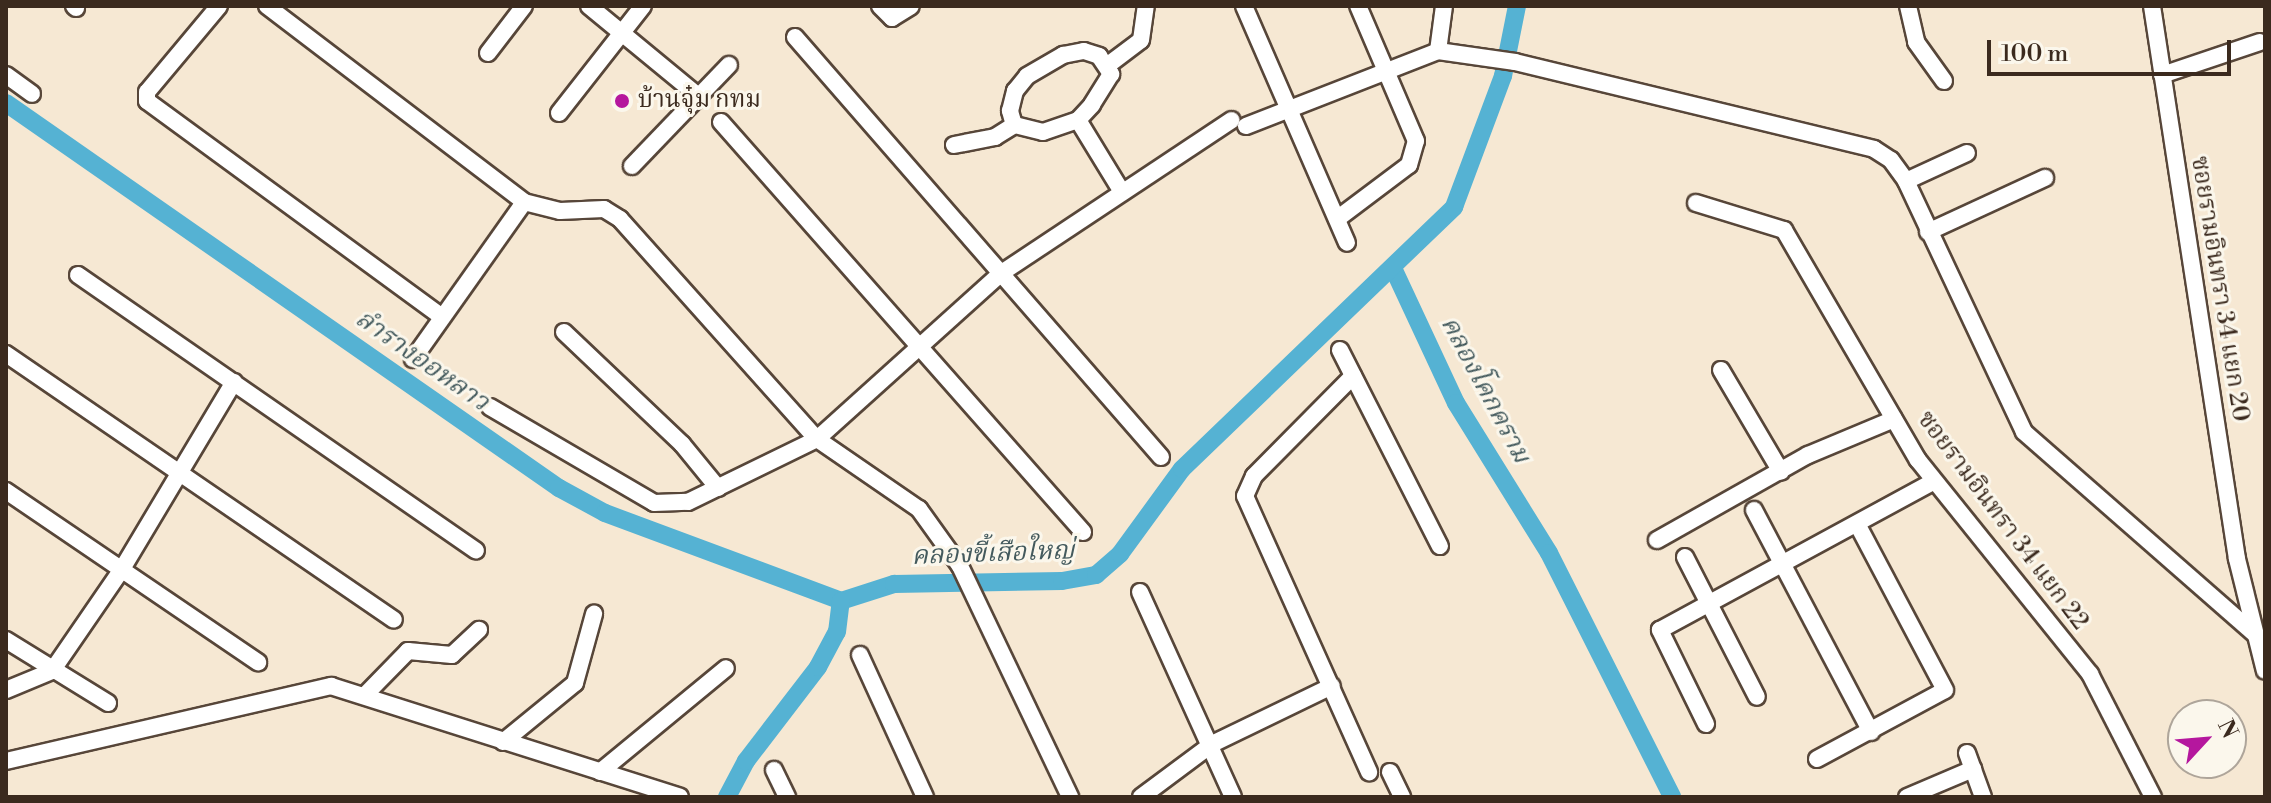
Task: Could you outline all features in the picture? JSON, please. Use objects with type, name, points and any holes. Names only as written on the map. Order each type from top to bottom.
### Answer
[{"type":"street","points":[[219,6],[147,92],[147,101],[441,316]]},
{"type":"street","points":[[267,6],[524,202],[560,211],[604,209],[620,219],[817,439],[919,509],[960,566],[1070,797]]},
{"type":"street","points":[[488,53],[524,6]]},
{"type":"street","points":[[589,6],[698,96]]},
{"type":"street","points":[[559,113],[643,6]]},
{"type":"street","points":[[880,6],[892,18],[911,6]]},
{"type":"street","points":[[1108,65],[1141,40],[1146,6]]},
{"type":"street","points":[[1244,6],[1347,243]]},
{"type":"street","points":[[1337,219],[1413,158],[1414,133],[1358,6]]},
{"type":"street","points":[[1438,51],[1444,6]]},
{"type":"street","points":[[1908,6],[1916,42],[1944,81]]},
{"type":"street","name":"ซอยรามอินทรา 34 แยก 20","points":[[2152,6],[2237,559],[2265,671]]},
{"type":"street","points":[[795,37],[1161,457]]},
{"type":"street","points":[[2162,75],[2260,42]]},
{"type":"street","points":[[954,145],[995,137],[1014,125],[1043,132],[1078,120],[1105,90],[1111,74],[1108,65],[1084,51],[1043,64],[1015,91],[1010,111],[1014,125]]},
{"type":"street","points":[[490,407],[654,503],[678,504],[718,488],[817,439],[1000,274],[1122,192],[1239,123],[1288,110],[1386,67],[1438,51],[1507,61],[1874,149],[1891,160],[1906,181],[2024,432],[2255,634]]},
{"type":"street","points":[[632,166],[729,65]]},
{"type":"street","points":[[6,75],[32,94]]},
{"type":"street","points":[[1078,120],[1122,192]]},
{"type":"street","points":[[721,122],[918,351],[1083,532]]},
{"type":"street","points":[[1906,181],[1967,153]]},
{"type":"street","points":[[1928,232],[2045,178]]},
{"type":"street","points":[[413,359],[524,202]]},
{"type":"street","name":"ซอยรามอินทรา 34 แยก 22","points":[[1696,203],[1784,230],[1894,419],[1934,481],[2090,674],[2153,797]]},
{"type":"street","points":[[78,275],[476,551]]},
{"type":"street","points":[[564,332],[682,444],[718,488]]},
{"type":"street","points":[[1340,350],[1440,546]]},
{"type":"street","points":[[6,354],[394,620]]},
{"type":"street","points":[[1721,370],[1781,472]]},
{"type":"street","points":[[1353,376],[1254,476],[1245,496],[1369,772]]},
{"type":"street","points":[[6,690],[52,671],[122,569],[177,472],[234,382]]},
{"type":"street","points":[[1657,540],[1781,472],[1894,419]]},
{"type":"street","points":[[1706,724],[1659,635],[1660,630],[1858,526],[1934,481]]},
{"type":"street","points":[[6,491],[258,662]]},
{"type":"street","points":[[1754,510],[1871,732]]},
{"type":"street","points":[[1817,759],[1945,690],[1858,526]]},
{"type":"street","points":[[1685,557],[1757,697]]},
{"type":"street","points":[[1140,592],[1212,744],[1233,797]]},
{"type":"street","points":[[503,742],[575,683],[594,614]]},
{"type":"street","points":[[366,694],[408,651],[452,655],[479,630]]},
{"type":"street","points":[[6,640],[108,703]]},
{"type":"street","points":[[860,655],[925,797]]},
{"type":"street","points":[[600,772],[726,668]]},
{"type":"street","points":[[1141,797],[1212,744],[1332,686]]},
{"type":"street","points":[[6,761],[320,688],[342,687],[503,742],[680,797]]},
{"type":"street","points":[[1907,797],[1970,761],[1983,797]]},
{"type":"street","points":[[774,770],[787,797]]},
{"type":"street","points":[[1390,772],[1402,797]]},
{"type":"waterway","name":"คลองขี้เสือใหญ่","points":[[841,601],[894,584],[1062,581],[1096,575],[1120,554],[1182,469],[1454,207],[1503,76],[1517,6]]},
{"type":"waterway","name":"ลำรางออหลาว","points":[[6,103],[559,488],[605,513],[841,601]]},
{"type":"waterway","name":"คลองโคกคราม","points":[[1393,268],[1456,403],[1549,553],[1672,797]]},
{"type":"waterway","name":"คลองขี้เสือใหญ่","points":[[727,797],[746,761],[818,667],[837,632],[841,601]]},
{"type":"place","name":"บ้านจุ๋ม กทม","points":[[622,101]]}]
